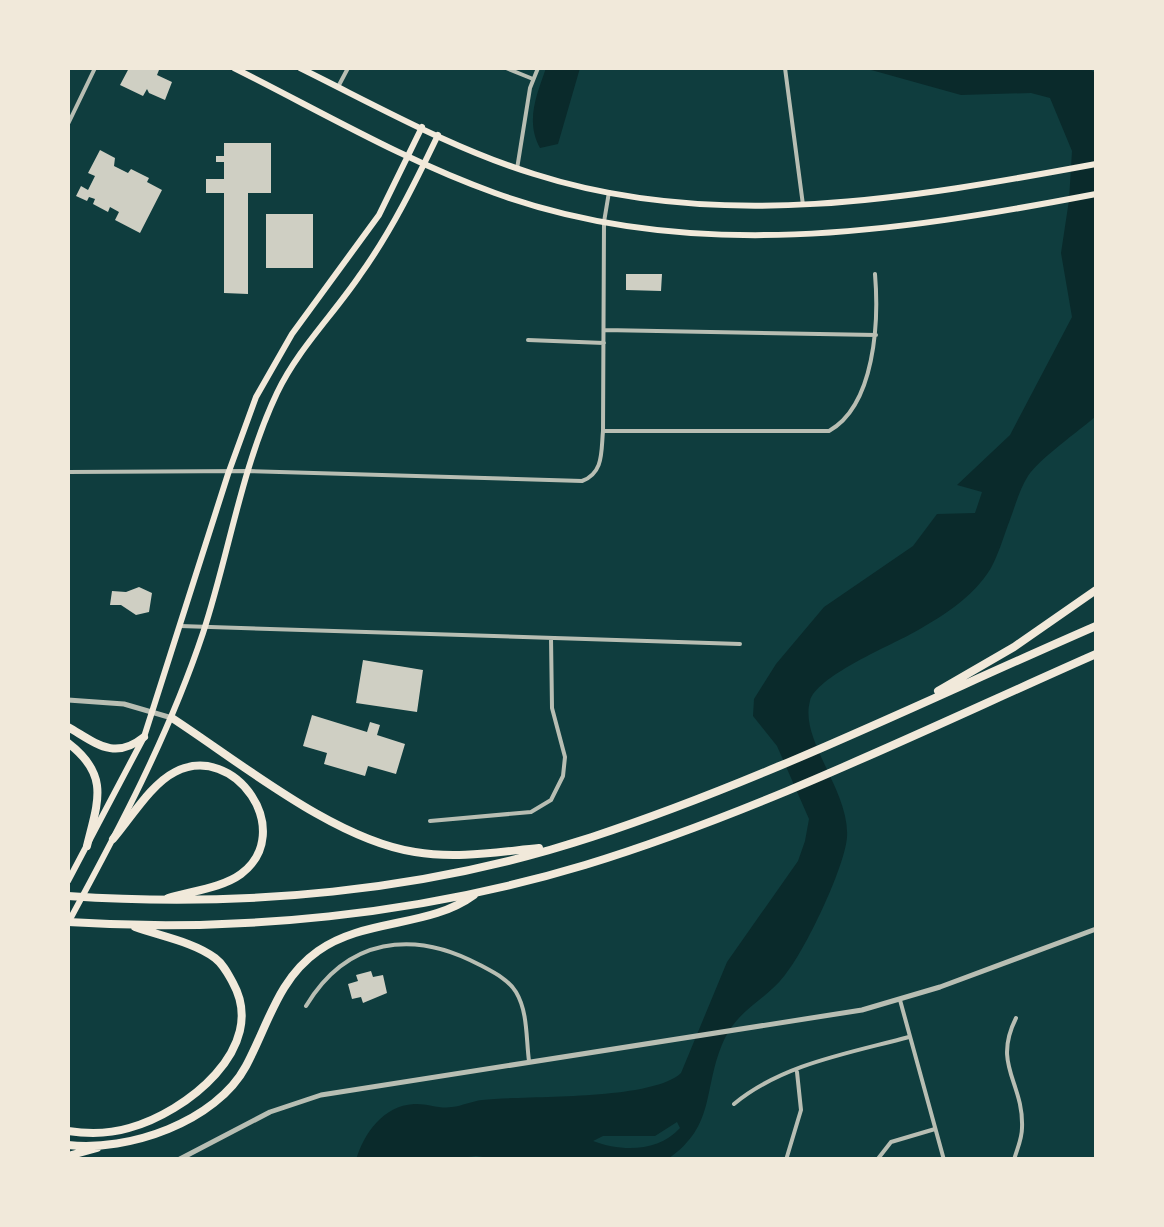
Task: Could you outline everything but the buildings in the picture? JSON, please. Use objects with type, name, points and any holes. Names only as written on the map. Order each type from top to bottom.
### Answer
[{"type":"highway","points":[[909,708],[1014,647],[1096,590]]},
{"type":"highway","points":[[68,896],[159,901],[263,898],[447,873],[563,845],[678,806],[773,767],[1096,626]]},
{"type":"highway","points":[[68,922],[218,924],[320,917],[479,892],[612,856],[785,791],[1096,654]]},
{"type":"highway","points":[[172,718],[318,814],[356,834],[412,852],[458,856],[563,845]]},
{"type":"highway","points":[[68,727],[98,744],[119,750],[144,737]]},
{"type":"highway","points":[[68,743],[91,766],[99,783],[87,846]]},
{"type":"highway","points":[[113,839],[163,780],[184,768],[204,766],[222,771],[251,793],[262,813],[264,841],[246,869],[223,882],[159,901]]},
{"type":"highway","points":[[68,1146],[99,1147],[155,1136],[192,1116],[224,1092],[247,1064],[272,1006],[314,953],[358,932],[457,908],[479,892]]},
{"type":"highway","points":[[68,1131],[115,1132],[171,1110],[208,1082],[230,1054],[240,1031],[240,997],[225,968],[213,956],[126,924]]},
{"type":"highway","points":[[68,1156],[99,1147]]},
{"type":"main road","points":[[234,68],[424,163],[506,197],[604,222],[721,235],[817,235],[923,225],[1096,194]]},
{"type":"main road","points":[[300,68],[438,136],[518,169],[609,192],[704,203],[803,205],[897,198],[1096,164]]},
{"type":"main road","points":[[68,881],[144,737],[256,397],[275,362],[379,215],[422,128]]},
{"type":"main road","points":[[68,922],[172,718],[204,629],[249,471],[282,382],[360,276],[438,136]]},
{"type":"street","points":[[68,124],[95,68]]},
{"type":"street","points":[[338,86],[348,68]]},
{"type":"street","points":[[506,68],[533,80]]},
{"type":"street","points":[[518,169],[538,68]]},
{"type":"street","points":[[785,68],[803,205]]},
{"type":"street","points":[[68,472],[249,471],[582,481],[592,477],[600,466],[603,430],[604,222],[609,192]]},
{"type":"street","points":[[603,430],[832,431],[854,410],[876,335],[875,274]]},
{"type":"street","points":[[604,330],[876,335]]},
{"type":"street","points":[[528,340],[604,343]]},
{"type":"street","points":[[179,626],[740,644]]},
{"type":"street","points":[[430,822],[531,812],[552,800],[563,776],[565,757],[552,708],[551,638]]},
{"type":"street","points":[[68,700],[124,704],[172,718]]},
{"type":"street","points":[[178,1160],[193,1156],[218,1136],[270,1112],[321,1095],[757,1028],[900,1000],[1096,929]]},
{"type":"street","points":[[306,1006],[330,974],[352,958],[382,946],[426,944],[469,959],[502,977],[516,991],[523,1010],[529,1061]]},
{"type":"street","points":[[900,1000],[944,1160]]},
{"type":"street","points":[[1014,1160],[1022,1129],[1005,1053],[1007,1036],[1016,1018]]},
{"type":"street","points":[[734,1104],[758,1086],[796,1070],[908,1037]]},
{"type":"street","points":[[786,1160],[800,1110],[796,1070]]},
{"type":"street","points":[[877,1160],[891,1142],[935,1129]]},
{"type":"water","points":[[546,68],[580,68],[558,144],[540,148],[533,118]]},
{"type":"water","points":[[864,68],[1089,68],[1096,74],[1096,416],[1033,469],[1019,494],[994,563],[965,598],[825,682],[810,701],[812,732],[841,802],[847,837],[832,888],[803,948],[777,984],[730,1029],[717,1058],[701,1119],[684,1146],[668,1159],[504,1160],[476,1156],[356,1160],[376,1123],[403,1106],[447,1107],[482,1100],[617,1093],[666,1082],[681,1073],[727,962],[798,861],[805,841],[809,819],[777,746],[753,716],[754,699],[776,664],[824,607],[913,546],[937,514],[975,513],[982,492],[957,485],[1010,435],[1072,317],[1061,253],[1072,151],[1050,98],[1031,93],[961,95]],"holes":[[[677,1122],[680,1128],[661,1142],[639,1148],[593,1141],[603,1136],[655,1136]]]}]
